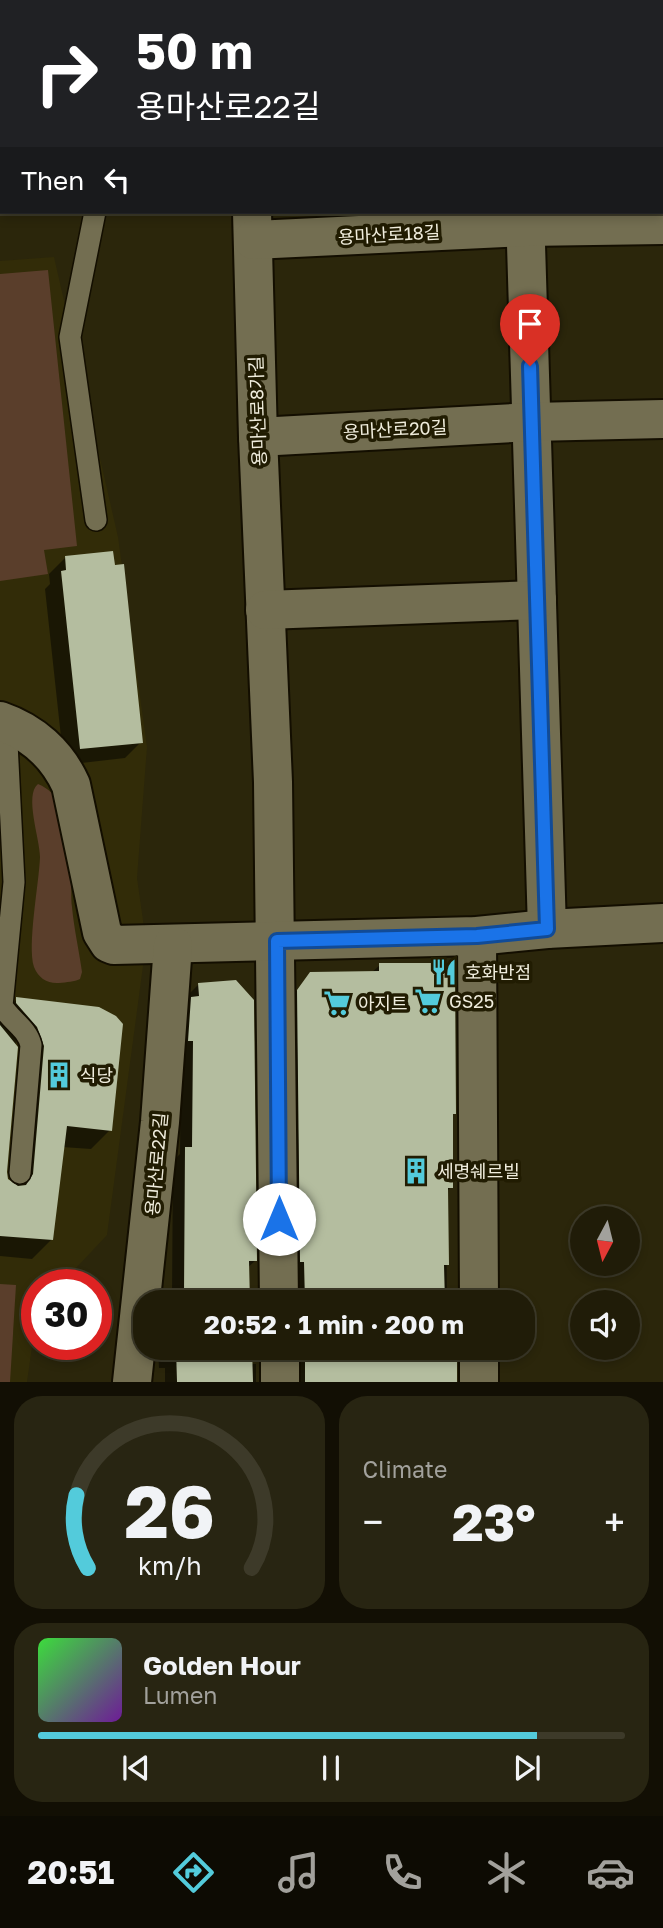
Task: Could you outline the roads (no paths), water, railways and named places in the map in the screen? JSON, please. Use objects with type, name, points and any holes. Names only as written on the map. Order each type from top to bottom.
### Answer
[{"type":"street","name":"용마산로18길","points":[[253,226],[525,219],[663,225]]},
{"type":"street","points":[[525,219],[547,929]]},
{"type":"street","name":"용마산로8가길","points":[[253,226],[258,437],[274,782],[277,941]]},
{"type":"street","name":"용마산로20길","points":[[258,437],[531,422],[663,419]]},
{"type":"street","points":[[265,610],[537,600]]},
{"type":"street","points":[[3,722],[32,736],[55,756],[64,769],[71,785],[104,937],[109,943],[120,947],[477,936],[547,929],[663,923]]},
{"type":"street","points":[[477,936],[479,1290]]},
{"type":"street","points":[[277,941],[279,1290]]},
{"type":"street","name":"용마산로22길","points":[[132,1382],[160,1122],[173,945]]},
{"type":"street","points":[[280,1360],[280,1382]]},
{"type":"street","points":[[479,1360],[479,1382]]},
{"type":"lane","points":[[95,214],[70,337],[96,520]]},
{"type":"lane","points":[[3,722],[13,872],[11,923],[2,1006],[10,1019],[27,1032],[31,1045],[20,1174]]},
{"type":"place","name":"호화반점","points":[[444,972]]},
{"type":"place","name":"GS25","points":[[428,1001]]},
{"type":"place","name":"아지트","points":[[337,1003]]},
{"type":"place","name":"식당","points":[[59,1075]]},
{"type":"place","name":"세명쉐르빌","points":[[416,1171]]}]
